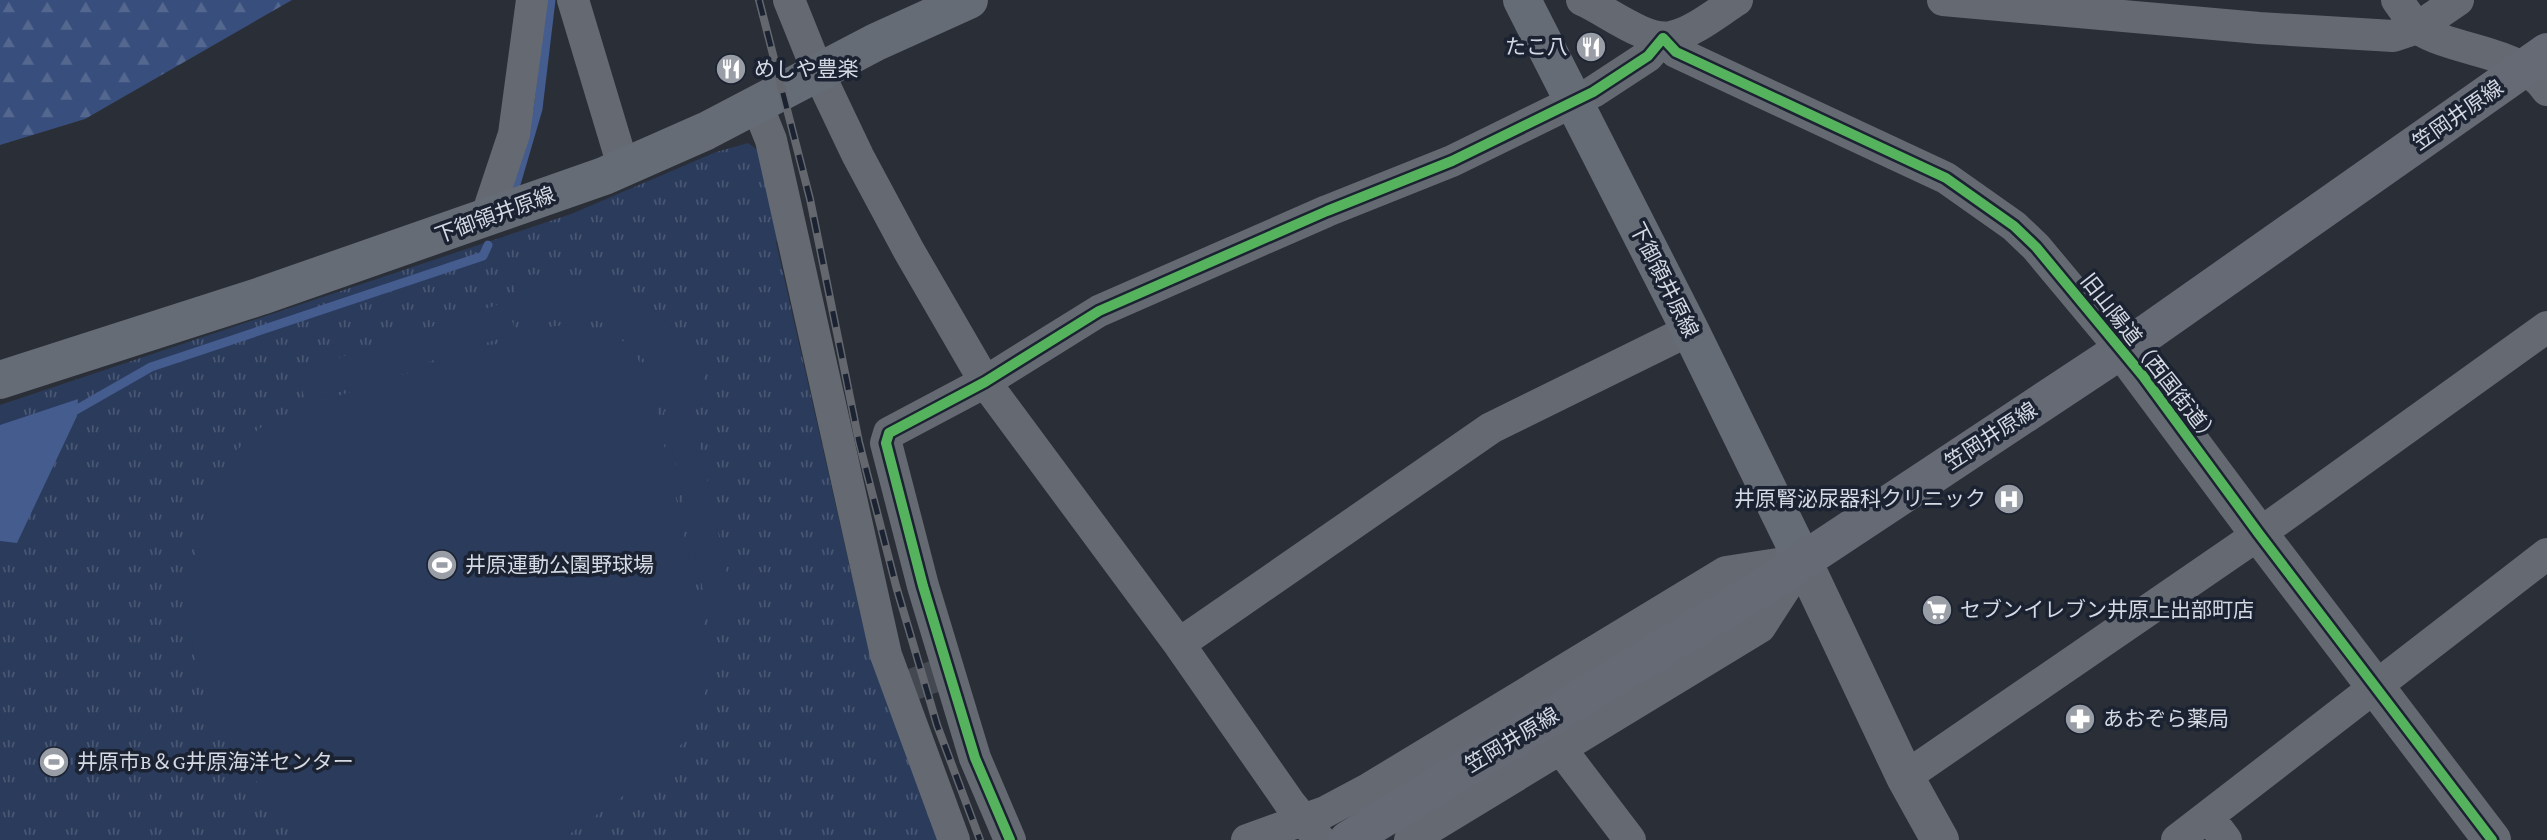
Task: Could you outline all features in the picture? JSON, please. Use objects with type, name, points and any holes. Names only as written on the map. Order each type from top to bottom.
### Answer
[{"type":"main road","name":"下御領井原線","points":[[0,380],[261,296],[486,218],[623,166],[706,131],[876,42],[969,0]]},
{"type":"main road","name":"下御領井原線","points":[[1522,0],[1690,330],[1803,561]]},
{"type":"main road","name":"笠岡井原線","points":[[1330,834],[1740,602],[2539,71]]},
{"type":"street","points":[[486,218],[514,134],[532,0]]},
{"type":"street","points":[[573,0],[623,166]]},
{"type":"street","points":[[789,0],[818,72],[858,156],[985,382],[1178,644],[1330,834]]},
{"type":"street","name":"旧山陽道（西国街道）","points":[[1582,0],[1641,31],[1663,38],[1676,52],[1946,178],[2014,226],[2036,247],[2122,350],[2492,840]]},
{"type":"street","points":[[1010,840],[975,758],[945,673],[886,438],[889,433],[985,382],[1099,312],[1327,211],[1452,161],[1573,101],[1637,65],[1648,57],[1663,38],[1683,33],[1737,0]]},
{"type":"street","points":[[1943,0],[2259,29],[2393,36],[2417,27],[2458,0]]},
{"type":"street","points":[[2397,0],[2417,27],[2440,39],[2539,71]]},
{"type":"street","points":[[757,106],[771,140],[886,655],[902,688],[954,840]]},
{"type":"street","points":[[1905,777],[2259,534],[2547,327]]},
{"type":"street","points":[[1178,644],[1491,428],[1690,330]]},
{"type":"street","points":[[2177,840],[2217,828],[2375,686],[2547,554]]},
{"type":"street","points":[[1410,840],[1760,627],[1803,561]]},
{"type":"street","points":[[1803,561],[1905,777],[1940,840]]},
{"type":"street","points":[[1330,834],[1325,812],[1370,788],[1726,572],[1803,561]]},
{"type":"street","points":[[1560,748],[1630,840]]},
{"type":"street","points":[[1247,840],[1330,834]]},
{"type":"green space","points":[[0,0],[292,0],[85,119],[0,145]]},
{"type":"green space","points":[[748,143],[759,151],[783,232],[776,242],[862,621],[882,685],[941,840],[0,840],[0,405],[571,214],[716,152]]},
{"type":"green space","points":[[535,274],[539,282],[588,278],[632,293],[668,324],[693,366],[701,365],[708,395],[662,406],[651,373],[634,345],[622,334],[593,319],[568,316],[527,326],[512,282]]},
{"type":"green space","points":[[506,302],[516,333],[306,402],[296,372]]},
{"type":"green space","name":"井原運動公園野球場","points":[[574,324],[605,332],[625,343],[640,362],[652,391],[707,637],[707,681],[697,716],[653,784],[633,789],[561,840],[324,840],[286,811],[254,779],[228,743],[209,704],[196,663],[190,619],[192,574],[202,527],[218,482],[246,441],[257,430],[284,415],[548,327]]},
{"type":"green space","points":[[691,406],[738,625],[712,631],[664,412]]},
{"type":"shaded area","points":[[78,399],[77,416],[17,543],[0,541],[0,425]]},
{"type":"waterway","points":[[514,191],[538,109],[551,0]]},
{"type":"waterway","points":[[67,415],[151,367],[483,256],[488,245]]},
{"type":"tunnel","points":[[906,687],[941,674]]},
{"type":"railway","points":[[759,0],[810,199],[859,442],[896,586],[937,725],[980,840]]},
{"type":"cycle path","points":[[1010,840],[975,758],[923,586],[886,443],[889,433],[985,382],[1099,311],[1327,211],[1452,161],[1593,92],[1648,56],[1663,38],[1676,52],[1946,178],[2014,226],[2036,247],[2143,376],[2259,534],[2492,840]]},
{"type":"place","name":"たこ八","points":[[1591,47]]},
{"type":"place","name":"めしや豊楽","points":[[731,69]]},
{"type":"place","name":"井原腎泌尿器科クリニック","points":[[2009,499]]},
{"type":"place","name":"井原運動公園野球場","points":[[442,565]]},
{"type":"place","name":"セブンイレブン井原上出部町店","points":[[1937,610]]},
{"type":"place","name":"あおぞら薬局","points":[[2080,719]]},
{"type":"place","name":"井原市B＆G井原海洋センター","points":[[54,762]]}]
